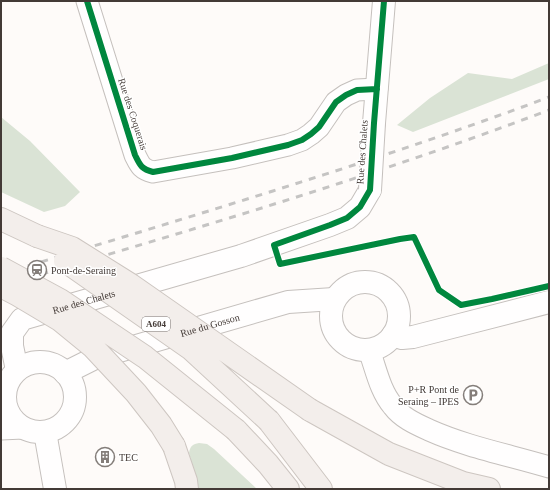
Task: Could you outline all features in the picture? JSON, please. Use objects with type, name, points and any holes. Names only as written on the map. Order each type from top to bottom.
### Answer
[{"type":"highway","name":"A604","points":[[4,220],[37,236],[55,254],[191,349],[269,421],[321,489]]},
{"type":"highway","points":[[37,236],[72,248],[131,285],[310,410],[389,454],[464,483],[489,489]]},
{"type":"highway","points":[[1,268],[60,300],[145,357],[236,430],[268,464],[288,489]]},
{"type":"highway","points":[[1,286],[60,320],[94,347],[136,392],[161,425],[174,446],[186,481],[187,489]]},
{"type":"street","name":"Rue des Coquerais","points":[[87,1],[135,155],[144,170],[152,172],[232,158],[288,145],[302,140],[311,134],[319,127],[336,102],[346,95],[357,90],[377,89]]},
{"type":"street","name":"Rue des Chalets","points":[[17,370],[12,346],[12,333],[22,319],[241,256],[330,225],[347,218],[360,208],[370,190],[384,1]]},
{"type":"street","points":[[372,282],[383,287],[391,294],[397,304],[399,314],[398,325],[393,336],[378,348],[369,350],[357,350],[346,345],[336,336],[332,328],[330,318],[334,299],[341,290],[351,284],[372,282]]},
{"type":"street","name":"Rue du Gosson","points":[[66,373],[95,358],[288,302],[334,299]]},
{"type":"street","points":[[393,336],[402,338],[413,337],[549,302]]},
{"type":"street","points":[[369,350],[386,397],[394,408],[414,423],[462,443],[549,467]]},
{"type":"street","points":[[1,429],[23,428],[45,432],[57,428],[67,420],[73,409],[75,396],[72,384],[66,373],[57,366],[47,362],[26,364],[17,370],[6,386],[4,395],[5,405],[14,421],[23,428]]},
{"type":"street","points":[[45,432],[54,489]]},
{"type":"green space","points":[[549,63],[549,79],[413,132],[397,125],[430,98],[468,73],[512,79]]},
{"type":"green space","points":[[1,117],[30,141],[80,192],[65,206],[44,212],[1,192]]},
{"type":"green space","points":[[199,443],[207,444],[214,449],[257,489],[199,489],[189,453],[192,446]]},
{"type":"railway","points":[[1,274],[342,169],[455,131],[549,97]]},
{"type":"railway","points":[[1,286],[277,203],[414,159],[549,110]]},
{"type":"cycle path","points":[[87,1],[135,155],[141,166],[149,171],[153,172],[232,158],[288,145],[302,140],[319,127],[336,102],[346,95],[357,90],[377,89]]},
{"type":"cycle path","points":[[384,1],[370,190],[360,207],[347,218],[274,245],[280,264],[414,237],[439,290],[461,305],[549,286]]},
{"type":"place","name":"Pont-de-Seraing","points":[[37,270]]},
{"type":"place","name":"P+R Pont de Seraing – IPES","points":[[473,395]]},
{"type":"place","name":"TEC","points":[[105,457]]}]
